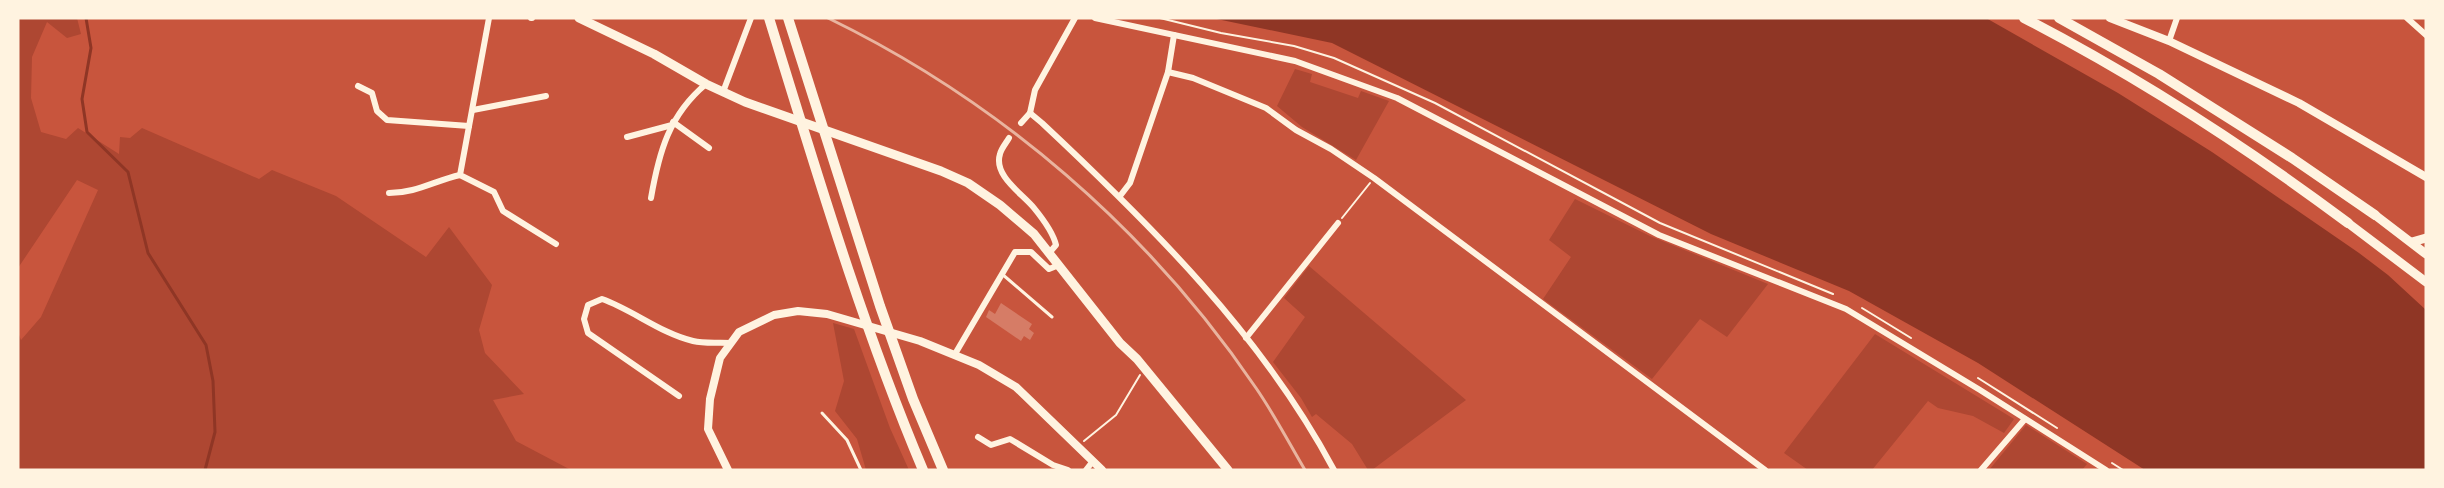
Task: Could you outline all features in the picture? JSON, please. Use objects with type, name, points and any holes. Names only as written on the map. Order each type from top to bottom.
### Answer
[{"type":"highway","points":[[769,18],[861,310],[922,470]]},
{"type":"highway","points":[[788,18],[880,306],[913,399],[943,470]]},
{"type":"highway","points":[[2024,18],[2191,114],[2285,176],[2348,223]]},
{"type":"highway","points":[[2059,18],[2159,74],[2292,158],[2375,214]]},
{"type":"main road","points":[[579,18],[654,54],[723,92],[774,113],[941,171],[968,183],[1026,226],[1050,252],[1120,343],[1144,368],[1228,470]]},
{"type":"main road","points":[[2110,18],[2169,41],[2300,103],[2426,177]]},
{"type":"main road","points":[[2375,214],[2426,254]]},
{"type":"main road","points":[[2348,223],[2426,282]]},
{"type":"main road","points":[[2412,242],[2426,238]]},
{"type":"main road","points":[[728,470],[708,429],[710,399],[720,358],[739,332],[774,315],[798,310],[827,314],[920,341],[979,365],[1016,387],[1102,470]]},
{"type":"street","points":[[460,175],[489,18]]},
{"type":"street","points":[[723,92],[751,18]]},
{"type":"street","points":[[1021,123],[1030,113],[1035,90],[1075,18]]},
{"type":"street","points":[[1095,18],[1295,61],[1397,98],[1659,235],[1839,305],[2106,470]]},
{"type":"street","points":[[2169,41],[2176,18]]},
{"type":"street","points":[[2407,18],[2426,34]]},
{"type":"street","points":[[1120,196],[1130,183],[1168,72],[1174,35]]},
{"type":"street","points":[[1168,72],[1193,78],[1266,108],[1296,130],[1331,149],[1374,178],[1765,470]]},
{"type":"street","points":[[651,198],[662,148],[673,123],[684,105],[706,84]]},
{"type":"street","points":[[358,86],[372,93],[377,111],[387,120],[469,126]]},
{"type":"street","points":[[473,110],[546,96]]},
{"type":"street","points":[[1030,113],[1120,196],[1178,257],[1246,338],[1294,403],[1334,470]]},
{"type":"street","points":[[627,137],[673,123]]},
{"type":"street","points":[[673,123],[709,147]]},
{"type":"street","points":[[1010,138],[999,155],[999,165],[1004,177],[1034,208],[1054,237],[1056,245],[1050,252]]},
{"type":"street","points":[[388,193],[416,191],[437,180],[460,175],[494,192],[503,211],[556,244]]},
{"type":"street","points":[[1246,338],[1338,223]]},
{"type":"street","points":[[955,354],[1015,252],[1031,252],[1049,269],[1060,265]]},
{"type":"street","points":[[679,396],[588,333],[584,319],[588,305],[602,298],[622,306],[663,330],[693,341],[731,343]]},
{"type":"street","points":[[1981,470],[2025,419]]},
{"type":"street","points":[[978,437],[991,445],[1010,440],[1053,465],[1068,470]]},
{"type":"street","points":[[1086,470],[1093,461]]},
{"type":"lane","points":[[1002,274],[1052,317]]},
{"type":"lane","points":[[822,413],[847,440],[861,470]]},
{"type":"path","points":[[1160,18],[1221,33],[1294,46],[1344,62],[1434,103],[1660,223],[1809,282],[1838,296]]},
{"type":"path","points":[[1338,223],[1374,178]]},
{"type":"path","points":[[1858,306],[1877,315],[1914,340]]},
{"type":"path","points":[[1078,446],[1116,415],[1144,368]]},
{"type":"path","points":[[1973,375],[2065,433]]},
{"type":"path","points":[[2103,458],[2123,470]]},
{"type":"shaded area","points":[[18,18],[77,18],[81,34],[67,38],[47,22],[32,57],[31,98],[41,132],[66,139],[78,128],[119,154],[120,137],[130,138],[142,128],[259,179],[272,170],[336,196],[426,257],[449,227],[492,285],[479,330],[485,353],[524,394],[493,400],[516,441],[571,470],[18,470],[18,332],[21,340],[41,317],[98,190],[77,180],[18,268]]},
{"type":"shaded area","points":[[1212,18],[1986,18],[2118,93],[2212,152],[2359,253],[2388,275],[2426,310],[2426,470],[2145,470],[1978,363],[1849,291],[1711,234],[1332,43]]},
{"type":"shaded area","points":[[1295,69],[1312,74],[1310,82],[1358,98],[1361,91],[1389,101],[1356,160],[1302,127],[1277,106]]},
{"type":"shaded area","points":[[1575,199],[1650,236],[1768,284],[1727,337],[1700,319],[1652,379],[1543,299],[1571,257],[1549,240]]},
{"type":"shaded area","points":[[1309,266],[1466,400],[1372,470],[1368,470],[1352,444],[1316,414],[1312,417],[1301,398],[1273,362],[1305,317],[1284,298]]},
{"type":"shaded area","points":[[833,323],[854,329],[890,428],[909,470],[866,470],[857,439],[835,411],[844,381]]},
{"type":"shaded area","points":[[1875,334],[2014,419],[2004,433],[1973,416],[1938,408],[1928,401],[1872,470],[1808,470],[1784,453]]},
{"type":"shaded area","points":[[2026,425],[2087,464],[2082,470],[1989,470]]},
{"type":"building","points":[[1001,303],[1032,324],[1029,329],[1034,333],[1030,340],[1024,336],[1021,341],[986,317],[989,310],[995,314]]},
{"type":"waterway","points":[[86,18],[91,48],[82,99],[87,132],[128,172],[148,253],[206,345],[213,381],[215,432],[205,470]]},
{"type":"railway","points":[[828,18],[891,51],[952,89],[1010,130],[1066,175],[1119,223],[1168,275],[1214,330],[1263,398],[1305,470]]}]
